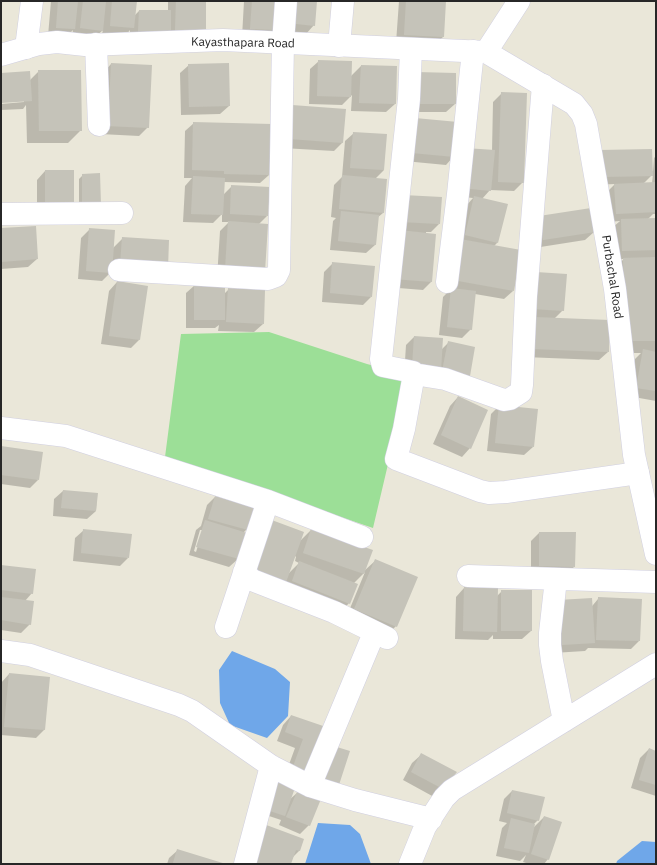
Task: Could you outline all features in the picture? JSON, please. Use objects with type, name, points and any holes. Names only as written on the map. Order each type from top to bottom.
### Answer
[{"type":"street","points":[[26,48],[32,1]]},
{"type":"street","points":[[119,270],[268,279],[276,276],[279,270],[283,43],[286,1]]},
{"type":"street","points":[[339,46],[343,1]]},
{"type":"street","points":[[447,282],[458,194],[479,52],[519,1]]},
{"type":"street","name":"Kayasthapara Road","points":[[1,55],[39,44],[57,42],[85,45],[223,40],[479,52]]},
{"type":"street","points":[[96,44],[99,125]]},
{"type":"street","points":[[411,49],[409,99],[381,358],[383,366],[412,372],[414,374],[445,379],[504,400],[510,399],[521,392],[526,296],[543,85]]},
{"type":"street","name":"Purbachal Road","points":[[479,52],[543,85],[574,104],[582,114],[586,124],[615,289],[634,455],[656,554]]},
{"type":"street","points":[[1,214],[122,213]]},
{"type":"street","points":[[414,374],[404,429],[396,459],[480,491],[489,493],[506,492],[638,473]]},
{"type":"street","points":[[1,428],[66,436],[268,501],[362,537]]},
{"type":"street","points":[[226,627],[268,501]]},
{"type":"street","points":[[244,572],[252,580],[334,612],[380,636],[310,786]]},
{"type":"street","points":[[468,576],[656,582]]},
{"type":"street","points":[[556,579],[550,645],[564,721]]},
{"type":"street","points":[[1,651],[30,655],[186,708],[271,766],[310,786],[355,800],[431,819]]},
{"type":"street","points":[[410,864],[425,827],[444,798],[452,790],[656,664]]},
{"type":"street","points":[[245,864],[271,766]]},
{"type":"green space","points":[[269,332],[367,364],[409,375],[373,528],[165,457],[181,334]]},
{"type":"water","points":[[232,651],[275,669],[290,682],[288,716],[267,738],[230,725],[220,703],[219,670]]},
{"type":"water","points":[[318,823],[350,825],[360,834],[371,864],[305,864]]},
{"type":"water","points":[[642,841],[656,842],[656,864],[616,864],[617,861]]},
{"type":"building","points":[[58,1],[78,1],[75,29],[56,28]]},
{"type":"building","points":[[83,1],[106,1],[103,31],[80,28]]},
{"type":"building","points":[[112,1],[137,1],[134,28],[110,26]]},
{"type":"building","points":[[176,1],[206,1],[206,32],[175,31]]},
{"type":"building","points":[[252,1],[280,1],[278,30],[250,29]]},
{"type":"building","points":[[290,1],[317,1],[315,26],[288,23]]},
{"type":"building","points":[[406,1],[446,1],[444,37],[404,35]]},
{"type":"building","points":[[139,10],[171,10],[171,32],[138,32]]},
{"type":"building","points":[[318,60],[352,61],[351,97],[317,96]]},
{"type":"building","points":[[111,63],[152,65],[149,128],[108,126]]},
{"type":"building","points":[[229,63],[230,106],[189,107],[188,64]]},
{"type":"building","points":[[361,65],[397,66],[396,104],[359,103]]},
{"type":"building","points":[[38,70],[81,70],[82,131],[39,131]]},
{"type":"building","points":[[30,71],[32,101],[1,103],[1,73]]},
{"type":"building","points":[[416,72],[456,73],[456,104],[416,104]]},
{"type":"building","points":[[501,92],[527,93],[524,183],[498,182]]},
{"type":"building","points":[[292,105],[346,109],[343,143],[290,139]]},
{"type":"building","points":[[415,118],[458,122],[455,157],[412,153]]},
{"type":"building","points":[[193,122],[272,124],[270,175],[224,174],[224,171],[192,170]]},
{"type":"building","points":[[353,132],[387,134],[384,170],[350,168]]},
{"type":"building","points":[[465,148],[495,150],[491,191],[461,188]]},
{"type":"building","points":[[652,149],[653,176],[601,177],[600,150]]},
{"type":"building","points":[[45,170],[74,170],[74,202],[45,203]]},
{"type":"building","points":[[100,173],[101,205],[82,205],[82,174]]},
{"type":"building","points":[[342,175],[387,179],[384,213],[339,209]]},
{"type":"building","points":[[193,176],[225,178],[223,215],[191,214]]},
{"type":"building","points":[[655,182],[656,212],[616,214],[614,184]]},
{"type":"building","points":[[231,185],[270,187],[268,216],[230,214]]},
{"type":"building","points":[[403,195],[442,197],[440,224],[401,222]]},
{"type":"building","points":[[474,196],[508,204],[498,243],[465,235]]},
{"type":"building","points":[[591,208],[595,232],[543,240],[539,216]]},
{"type":"building","points":[[341,211],[379,215],[376,245],[338,241]]},
{"type":"building","points":[[656,218],[656,250],[622,251],[621,219]]},
{"type":"building","points":[[228,221],[268,224],[265,272],[225,270]]},
{"type":"building","points":[[36,226],[38,259],[1,262],[1,228]]},
{"type":"building","points":[[89,228],[115,230],[112,273],[86,271]]},
{"type":"building","points":[[399,230],[436,234],[432,282],[394,279]]},
{"type":"building","points":[[122,237],[169,240],[168,269],[120,266]]},
{"type":"building","points":[[460,239],[521,250],[514,291],[453,280]]},
{"type":"building","points":[[656,257],[656,341],[625,341],[623,258]]},
{"type":"building","points":[[332,262],[375,266],[372,297],[330,293]]},
{"type":"building","points":[[536,272],[567,274],[564,311],[533,309]]},
{"type":"building","points":[[117,281],[148,286],[140,340],[109,336]]},
{"type":"building","points":[[194,284],[225,284],[225,320],[194,320]]},
{"type":"building","points":[[228,288],[265,290],[264,324],[226,322]]},
{"type":"building","points":[[451,288],[476,291],[472,330],[447,327]]},
{"type":"building","points":[[534,317],[610,320],[609,352],[532,349]]},
{"type":"building","points":[[414,336],[443,338],[441,370],[412,368]]},
{"type":"building","points":[[448,341],[475,347],[469,382],[441,376]]},
{"type":"building","points":[[643,349],[656,352],[656,391],[636,388]]},
{"type":"building","points":[[458,396],[488,410],[471,449],[441,435]]},
{"type":"building","points":[[499,405],[538,409],[534,447],[495,443]]},
{"type":"building","points":[[1,446],[43,452],[39,480],[1,475]]},
{"type":"building","points":[[63,490],[98,493],[96,511],[61,508]]},
{"type":"building","points":[[215,496],[254,507],[248,530],[208,519]]},
{"type":"building","points":[[269,519],[304,532],[284,588],[248,575]]},
{"type":"building","points":[[205,520],[247,533],[239,559],[196,547]]},
{"type":"building","points":[[83,529],[132,534],[129,558],[81,553]]},
{"type":"building","points":[[311,529],[373,550],[364,574],[303,553]]},
{"type":"building","points":[[539,532],[576,532],[575,567],[539,566]]},
{"type":"building","points":[[375,559],[418,577],[397,627],[354,609]]},
{"type":"building","points":[[299,561],[358,584],[350,604],[292,581]]},
{"type":"building","points":[[1,565],[36,569],[33,594],[1,590]]},
{"type":"building","points":[[464,587],[498,588],[497,632],[463,631]]},
{"type":"building","points":[[501,590],[532,590],[532,631],[501,631]]},
{"type":"building","points":[[1,597],[34,601],[31,625],[1,620]]},
{"type":"building","points":[[598,597],[642,599],[640,641],[596,640]]},
{"type":"building","points":[[592,598],[595,643],[561,645],[558,600]]},
{"type":"building","points":[[9,673],[50,677],[45,730],[4,727]]},
{"type":"building","points":[[291,715],[329,728],[311,779],[291,772],[303,739],[285,732]]},
{"type":"building","points":[[327,744],[350,751],[338,788],[316,781]]},
{"type":"building","points":[[649,748],[656,751],[656,785],[639,780]]},
{"type":"building","points":[[421,753],[457,772],[443,789],[411,772]]},
{"type":"building","points":[[279,778],[296,785],[285,816],[267,810]]},
{"type":"building","points":[[512,790],[545,797],[539,821],[507,813]]},
{"type":"building","points":[[297,792],[309,796],[323,794],[310,826],[286,817]]},
{"type":"building","points":[[544,816],[562,822],[549,860],[531,854]]},
{"type":"building","points":[[511,818],[535,824],[529,853],[504,848]]},
{"type":"building","points":[[261,823],[304,839],[300,851],[296,850],[291,864],[259,864],[251,861]]},
{"type":"building","points":[[177,849],[226,864],[173,863]]}]
